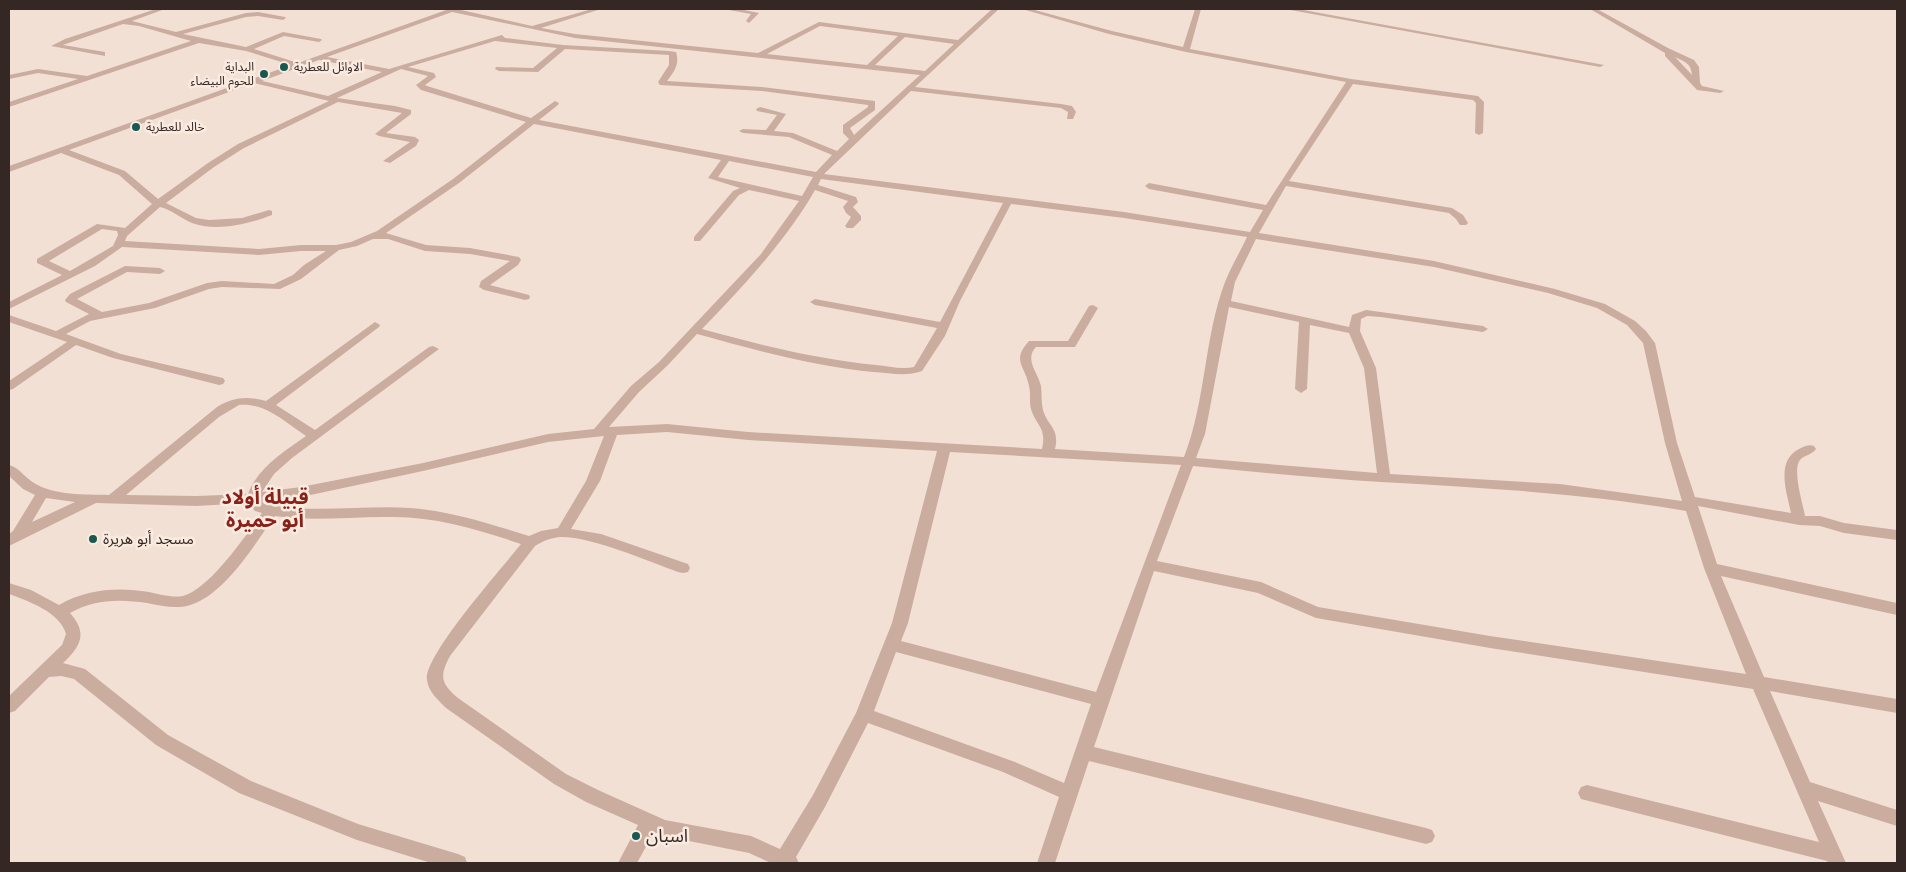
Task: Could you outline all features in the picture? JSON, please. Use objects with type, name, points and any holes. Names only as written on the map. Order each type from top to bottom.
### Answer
[{"type":"street","points":[[140,9],[153,12]]},
{"type":"street","points":[[102,54],[91,50],[55,46],[67,40],[162,9]]},
{"type":"street","points":[[234,10],[243,9]]},
{"type":"street","points":[[9,169],[453,9],[531,28],[594,38],[927,73]]},
{"type":"street","points":[[9,306],[105,256],[158,204],[235,150],[387,71],[598,9]]},
{"type":"street","points":[[726,9],[756,13],[749,21]]},
{"type":"street","points":[[562,532],[593,481],[606,430],[635,389],[663,364],[764,256],[806,200],[823,168],[996,9]]},
{"type":"street","points":[[1025,9],[1111,33],[1186,50],[1351,81],[1477,99],[1480,102],[1479,133]]},
{"type":"street","points":[[1186,50],[1190,30],[1198,9]]},
{"type":"street","points":[[1288,9],[1600,65]]},
{"type":"street","points":[[1593,9],[1665,50],[1700,88],[1720,91]]},
{"type":"street","points":[[177,34],[251,14],[283,18]]},
{"type":"street","points":[[122,22],[139,24],[200,40],[247,49],[297,65]]},
{"type":"street","points":[[760,55],[819,24],[958,42]]},
{"type":"street","points":[[247,49],[283,34],[319,40]]},
{"type":"street","points":[[868,67],[902,35]]},
{"type":"street","points":[[494,39],[563,46],[671,53],[675,56],[674,63],[663,83],[762,89],[872,103],[872,108],[867,113],[846,127],[846,133],[854,139]]},
{"type":"street","points":[[9,105],[200,40]]},
{"type":"street","points":[[499,69],[535,70],[563,46]]},
{"type":"street","points":[[318,58],[387,71]]},
{"type":"street","points":[[400,67],[431,75],[432,77],[420,84],[424,88],[533,122],[727,158],[815,181],[853,199],[853,202],[848,207],[849,211],[856,216],[856,220],[850,226]]},
{"type":"street","points":[[9,77],[38,71],[88,78]]},
{"type":"street","points":[[253,81],[333,99],[394,108],[408,112],[379,134],[415,140],[413,144],[387,161]]},
{"type":"street","points":[[1046,863],[1149,564],[1199,434],[1220,323],[1230,282],[1253,235],[1284,183],[1351,81]]},
{"type":"street","points":[[909,89],[1049,103],[1069,108],[1072,112],[1070,118]]},
{"type":"street","points":[[121,240],[259,252],[301,248],[336,248],[371,237],[385,230],[468,172],[555,103]]},
{"type":"street","points":[[760,109],[782,114],[769,132]]},
{"type":"street","points":[[744,131],[769,132],[798,138],[838,154]]},
{"type":"street","points":[[60,150],[86,158],[122,173],[158,204],[166,204],[200,222],[244,221],[269,213]]},
{"type":"street","points":[[727,158],[712,178],[806,200]]},
{"type":"street","points":[[815,181],[866,184],[1132,216],[1434,264],[1550,291],[1592,303],[1617,314],[1642,333],[1649,343],[1671,443],[1689,503],[1724,605],[1835,859]]},
{"type":"street","points":[[1284,183],[1452,211],[1460,217],[1463,223]]},
{"type":"street","points":[[1149,186],[1270,208]]},
{"type":"street","points":[[697,239],[736,193],[748,187]]},
{"type":"street","points":[[694,330],[799,357],[866,368],[908,371],[918,369],[938,336],[1008,201]]},
{"type":"street","points":[[70,275],[41,260],[100,226],[121,229],[121,240]]},
{"type":"street","points":[[371,237],[389,236],[425,248],[470,251],[514,259],[516,260],[514,263],[485,283],[484,287],[525,297]]},
{"type":"street","points":[[56,335],[80,321],[99,315],[151,306],[213,285],[276,287],[297,277],[336,248]]},
{"type":"street","points":[[99,315],[70,300],[74,296],[125,270],[160,271]]},
{"type":"street","points":[[815,302],[942,326]]},
{"type":"street","points":[[1226,303],[1354,331]]},
{"type":"street","points":[[1047,453],[1051,436],[1048,426],[1037,410],[1034,385],[1024,365],[1026,354],[1028,348],[1033,343],[1070,345],[1093,308]]},
{"type":"street","points":[[1384,477],[1370,368],[1354,331],[1356,317],[1366,313],[1483,329]]},
{"type":"street","points":[[9,318],[117,356],[219,381]]},
{"type":"street","points":[[1301,389],[1305,320]]},
{"type":"street","points":[[267,406],[375,325]]},
{"type":"street","points":[[9,386],[74,342]]},
{"type":"street","points":[[253,498],[258,486],[266,476],[286,457],[433,349]]},
{"type":"street","points":[[112,499],[227,406],[245,401],[267,406],[314,436]]},
{"type":"street","points":[[9,469],[28,486],[43,493],[93,499],[196,501],[253,498],[330,487],[548,438],[606,430],[667,428],[748,436],[1190,460],[1299,472],[1569,489],[1689,503],[1812,522],[1820,521],[1844,528],[1897,535]]},
{"type":"street","points":[[683,568],[596,538],[562,532],[546,534],[530,542],[444,652],[434,672],[435,683],[441,693],[452,703],[560,779],[664,828],[751,845],[785,862],[864,716],[892,644],[900,623],[945,446]]},
{"type":"street","points":[[1799,520],[1790,476],[1790,465],[1794,458],[1810,449]]},
{"type":"street","points":[[13,538],[43,493]]},
{"type":"street","points":[[253,498],[260,508],[271,511],[327,515],[394,512],[422,515],[480,526],[530,542]]},
{"type":"street","points":[[13,538],[93,499]]},
{"type":"street","points":[[58,613],[76,602],[125,594],[174,602],[188,600],[215,580],[245,548],[271,511]]},
{"type":"street","points":[[1149,564],[1261,588],[1316,612],[1490,642],[1757,682],[1897,706]]},
{"type":"street","points":[[1711,568],[1897,609]]},
{"type":"street","points":[[9,588],[40,600],[58,613],[72,628],[73,639],[68,649],[9,706]]},
{"type":"street","points":[[892,644],[1101,700]]},
{"type":"street","points":[[42,674],[54,669],[64,669],[78,674],[162,740],[245,788],[357,832],[458,863]]},
{"type":"street","points":[[864,716],[1009,767],[1069,793]]},
{"type":"street","points":[[1083,752],[1426,836]]},
{"type":"street","points":[[1804,788],[1897,818]]},
{"type":"street","points":[[1587,793],[1835,859]]},
{"type":"street","points":[[627,863],[650,822]]},
{"type":"place","name":"الاوائل للعطرية","points":[[284,67]]},
{"type":"place","name":"البداية للحوم البيضاء","points":[[264,74]]},
{"type":"place","name":"خالد للعطرية","points":[[136,127]]},
{"type":"place","name":"مسجد أبو هريرة","points":[[93,539]]},
{"type":"place","name":"اسبان","points":[[636,836]]},
{"type":"district","name":"قبيلة أولاد أبو حميرة","points":[[265,508]]}]
